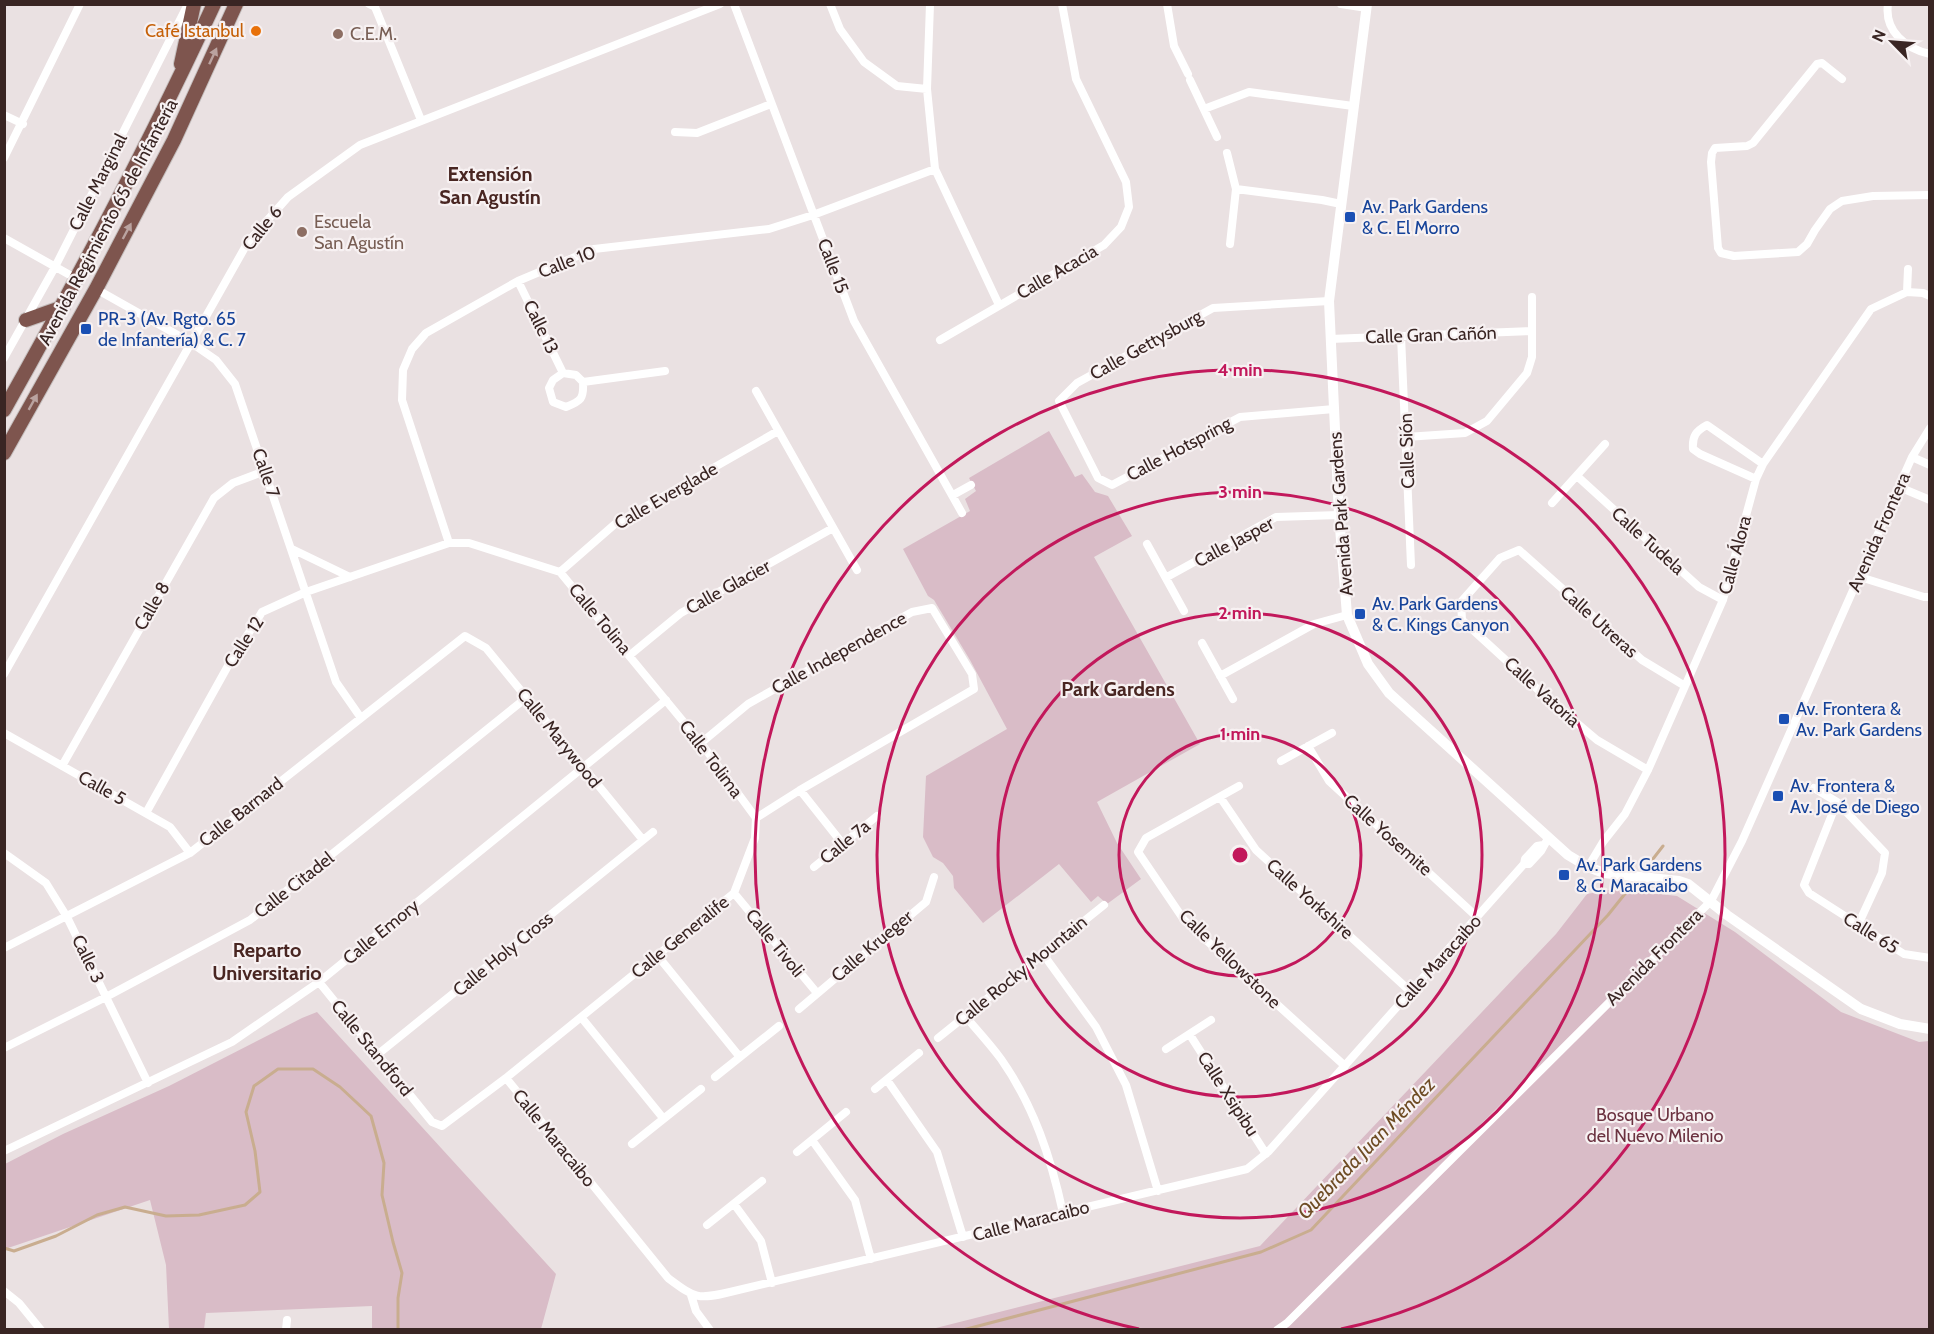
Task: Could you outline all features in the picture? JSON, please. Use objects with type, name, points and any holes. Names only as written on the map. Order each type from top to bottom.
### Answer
[{"type":"highway","points":[[179,80],[194,4]]},
{"type":"highway","name":"Avenida Regimiento 65 de Infantería","points":[[4,410],[63,307],[179,80],[214,4]]},
{"type":"highway","name":"Avenida Regimiento 65 de Infantería","points":[[4,453],[96,289],[174,140],[236,4]]},
{"type":"highway","points":[[26,320],[63,307]]},
{"type":"street","points":[[4,158],[80,4]]},
{"type":"street","name":"Calle Marginal","points":[[4,358],[55,267],[188,4]]},
{"type":"street","name":"Calle 6","points":[[4,674],[248,242],[288,197],[360,145],[720,4]]},
{"type":"street","name":"Calle 15","points":[[734,4],[854,321],[962,513]]},
{"type":"street","points":[[830,4],[840,29],[864,62],[897,86],[927,89]]},
{"type":"street","points":[[930,4],[927,89],[935,169],[999,305]]},
{"type":"street","name":"Calle Acacia","points":[[940,339],[1104,245],[1121,227],[1129,207],[1126,182],[1076,79],[1062,4]]},
{"type":"street","points":[[1341,4],[1367,6]]},
{"type":"street","points":[[1888,4],[1888,22],[1896,36],[1919,52],[1929,54]]},
{"type":"street","points":[[375,5],[421,120]]},
{"type":"street","points":[[1170,5],[1174,46],[1217,137]]},
{"type":"street","name":"Avenida Park Gardens","points":[[1367,6],[1329,301],[1339,515],[1347,615],[1368,664],[1389,693],[1546,842],[1588,867],[1604,873],[1679,881],[1688,884],[1727,915],[1861,1009],[1900,1024],[1929,1029]]},
{"type":"street","points":[[1842,79],[1822,63],[1817,64],[1753,143],[1747,146],[1715,148],[1711,162],[1718,248],[1721,253],[1734,256],[1798,252],[1807,244],[1830,209],[1842,201],[1874,196],[1929,195]]},
{"type":"street","points":[[1204,108],[1249,92],[1353,106]]},
{"type":"street","points":[[675,132],[697,133],[771,104]]},
{"type":"street","points":[[4,115],[22,124]]},
{"type":"street","points":[[1227,153],[1236,189],[1230,244]]},
{"type":"street","name":"Calle 10","points":[[449,543],[402,400],[403,370],[412,349],[426,333],[518,281],[594,249],[769,229],[935,169]]},
{"type":"street","points":[[1236,189],[1341,204]]},
{"type":"street","points":[[4,238],[77,279]]},
{"type":"street","points":[[1908,269],[1907,292],[1923,293],[1929,296]]},
{"type":"street","name":"Calle 13","points":[[518,281],[563,373]]},
{"type":"street","name":"Calle 7","points":[[96,289],[190,342],[216,360],[235,384],[336,682],[361,718]]},
{"type":"street","name":"Calle Álora","points":[[1588,867],[1603,842],[1625,814],[1648,770],[1723,600],[1756,479],[1763,464],[1870,309],[1907,292]]},
{"type":"street","points":[[1406,436],[1465,433],[1487,421],[1527,373],[1532,357],[1532,297]]},
{"type":"street","name":"Calle Gettysburg","points":[[1098,478],[1059,401],[1077,383],[1213,308],[1329,301]]},
{"type":"street","name":"Calle Gran Cañón","points":[[1330,339],[1532,331]]},
{"type":"street","name":"Calle Sión","points":[[1401,336],[1411,565]]},
{"type":"street","points":[[583,381],[665,371]]},
{"type":"street","points":[[563,373],[576,375],[583,381],[584,392],[579,401],[566,407],[553,402],[549,388],[553,380],[563,373]]},
{"type":"street","points":[[756,391],[857,570]]},
{"type":"street","name":"Calle Hotspring","points":[[1098,478],[1112,485],[1240,417],[1334,409]]},
{"type":"street","points":[[1756,479],[1700,454],[1693,448],[1692,438],[1698,430],[1707,425],[1763,464]]},
{"type":"street","name":"Avenida Frontera","points":[[1277,1329],[1287,1323],[1711,901],[1742,841],[1912,457],[1929,428]]},
{"type":"street","name":"Calle Everglade","points":[[560,572],[615,524],[778,431]]},
{"type":"street","points":[[1552,503],[1605,444]]},
{"type":"street","points":[[1912,457],[1929,465]]},
{"type":"street","name":"Calle 8","points":[[62,766],[214,498],[232,483],[265,471]]},
{"type":"street","name":"Calle Tudela","points":[[1576,476],[1699,587],[1723,600]]},
{"type":"street","points":[[953,495],[971,485]]},
{"type":"street","points":[[1899,487],[1929,500]]},
{"type":"street","name":"Calle Jasper","points":[[1167,577],[1276,517],[1339,515]]},
{"type":"street","name":"Calle Glacier","points":[[630,655],[681,614],[833,528]]},
{"type":"street","name":"Calle Tolina","points":[[449,543],[469,543],[560,572],[666,700]]},
{"type":"street","name":"Calle 12","points":[[146,813],[229,664],[262,612],[306,592],[449,543]]},
{"type":"street","points":[[1147,544],[1184,611]]},
{"type":"street","points":[[292,549],[350,577]]},
{"type":"street","name":"Calle Utreras","points":[[1519,550],[1642,660],[1685,686]]},
{"type":"street","name":"Calle Vatoria","points":[[1519,550],[1500,558],[1461,602],[1462,620],[1597,740],[1648,770]]},
{"type":"street","points":[[1860,576],[1929,597]]},
{"type":"street","name":"Calle Independence","points":[[701,742],[748,704],[912,612],[932,608],[972,674],[974,689],[800,790]]},
{"type":"street","points":[[1220,676],[1314,624],[1347,615]]},
{"type":"street","name":"Calle Marywood","points":[[457,643],[465,636],[486,648],[643,840]]},
{"type":"street","name":"Calle Barnard","points":[[4,948],[190,853],[457,643]]},
{"type":"street","points":[[1202,643],[1233,699]]},
{"type":"street","name":"Calle Citadel","points":[[4,1048],[106,997],[250,920],[526,698]]},
{"type":"street","name":"Calle Tolima","points":[[666,700],[701,742],[756,818]]},
{"type":"street","name":"Calle Emory","points":[[4,1151],[232,1042],[319,982],[666,700]]},
{"type":"street","points":[[1281,761],[1332,733]]},
{"type":"street","name":"Calle 5","points":[[4,734],[170,827],[190,853]]},
{"type":"street","name":"Calle Yosemite","points":[[1308,746],[1329,781],[1478,917]]},
{"type":"street","points":[[1220,797],[1239,786]]},
{"type":"street","points":[[1814,788],[1837,802],[1885,853],[1882,873],[1858,925]]},
{"type":"street","points":[[756,818],[800,790]]},
{"type":"street","name":"Calle 7a","points":[[800,790],[842,843]]},
{"type":"street","name":"Calle Yellowstone","points":[[1220,797],[1146,838],[1138,852],[1184,920],[1345,1066]]},
{"type":"street","name":"Calle Yorkshire","points":[[1220,797],[1256,850],[1411,992]]},
{"type":"street","name":"Calle 65","points":[[1837,802],[1804,885],[1809,893],[1904,954],[1929,958]]},
{"type":"street","name":"Calle 7a","points":[[814,867],[877,816]]},
{"type":"street","name":"Calle Generalife","points":[[426,1114],[432,1122],[442,1126],[506,1078],[734,892],[755,838],[756,818]]},
{"type":"street","points":[[643,840],[653,832]]},
{"type":"street","name":"Calle Holy Cross","points":[[377,1055],[643,840]]},
{"type":"street","name":"Calle Maracaibo","points":[[506,1078],[668,1278],[691,1295],[710,1297],[772,1283],[1247,1169],[1266,1154],[1524,864],[1529,864],[1541,851],[1546,842]]},
{"type":"street","name":"Calle 3","points":[[4,853],[46,883],[67,917],[148,1083]]},
{"type":"street","name":"Calle Krueger","points":[[799,1009],[926,902],[934,877]]},
{"type":"street","name":"Calle Tivoli","points":[[734,892],[817,993]]},
{"type":"street","name":"Calle Rocky Mountain","points":[[938,1038],[1104,905]]},
{"type":"street","points":[[1043,954],[1096,1027],[1126,1085],[1158,1191]]},
{"type":"street","points":[[657,955],[739,1056]]},
{"type":"street","name":"Calle Standford","points":[[319,982],[426,1114]]},
{"type":"street","points":[[965,1016],[1001,1059],[1029,1106],[1052,1166],[1063,1213]]},
{"type":"street","points":[[581,1017],[663,1118]]},
{"type":"street","name":"Calle Xsipibu","points":[[1166,1049],[1211,1020]]},
{"type":"street","points":[[715,1077],[779,1026]]},
{"type":"street","name":"Calle Xsipibu","points":[[1190,1035],[1266,1154]]},
{"type":"street","points":[[875,1089],[919,1053]]},
{"type":"street","points":[[887,1080],[937,1152],[963,1237]]},
{"type":"street","points":[[632,1144],[700,1089]]},
{"type":"street","points":[[797,1152],[846,1112]]},
{"type":"street","points":[[812,1140],[855,1200],[871,1259]]},
{"type":"street","points":[[707,1225],[762,1181]]},
{"type":"street","points":[[734,1204],[761,1240],[772,1283]]},
{"type":"street","points":[[4,1291],[41,1329]]},
{"type":"street","points":[[691,1295],[696,1311],[710,1329]]},
{"type":"green space","points":[[1049,431],[1075,477],[1082,474],[1095,492],[1108,496],[1132,536],[1094,557],[1200,744],[1097,802],[1117,843],[1141,879],[1107,904],[1098,896],[1091,902],[1059,864],[983,923],[954,888],[953,876],[943,863],[933,857],[923,837],[926,776],[1007,729],[970,660],[934,600],[928,596],[903,549],[970,511],[965,499],[976,491],[969,478]]},
{"type":"green space","name":"Bosque Urbano del Nuevo Milenio","points":[[1614,889],[1677,896],[1735,932],[1841,1012],[1919,1042],[1929,1041],[1929,1329],[928,1330],[1260,1246],[1556,934],[1587,894]]},
{"type":"green space","points":[[317,1012],[556,1274],[541,1329],[372,1329],[372,1306],[206,1313],[204,1329],[169,1329],[166,1265],[150,1200],[5,1249],[5,1164]]},
{"type":"waterway","name":"Quebrada Juan Méndez","points":[[1642,873],[1663,846]]},
{"type":"waterway","name":"Quebrada Juan Méndez","points":[[963,1330],[1261,1252],[1311,1230],[1608,915],[1636,880]]},
{"type":"waterway","name":"Quebrada Juan Méndez","points":[[4,1248],[14,1251],[56,1236],[97,1215],[125,1207],[166,1216],[199,1215],[245,1205],[260,1192],[255,1151],[246,1112],[254,1086],[278,1069],[313,1069],[340,1087],[371,1116],[384,1163],[382,1195],[402,1273],[398,1298],[398,1330]]},
{"type":"place","name":"Café Istanbul","points":[[256,31]]},
{"type":"place","name":"C.E.M.","points":[[338,34]]},
{"type":"place","name":"Av. Park Gardens & C. El Morro","points":[[1350,217]]},
{"type":"place","name":"Escuela San Agustín","points":[[302,232]]},
{"type":"place","name":"PR-3 (Av. Rgto. 65 de Infantería) & C. 7","points":[[86,329]]},
{"type":"place","name":"Av. Park Gardens & C. Kings Canyon","points":[[1360,614]]},
{"type":"place","name":"Av. Frontera & Av. Park Gardens","points":[[1784,719]]},
{"type":"place","name":"Av. Frontera & Av. José de Diego","points":[[1778,796]]},
{"type":"place","name":"Av. Park Gardens & C. Maracaibo","points":[[1564,875]]},
{"type":"district","name":"Extensión San Agustín","points":[[490,186]]},
{"type":"district","name":"Park Gardens","points":[[1118,689]]},
{"type":"district","name":"Reparto Universitario","points":[[267,962]]}]
